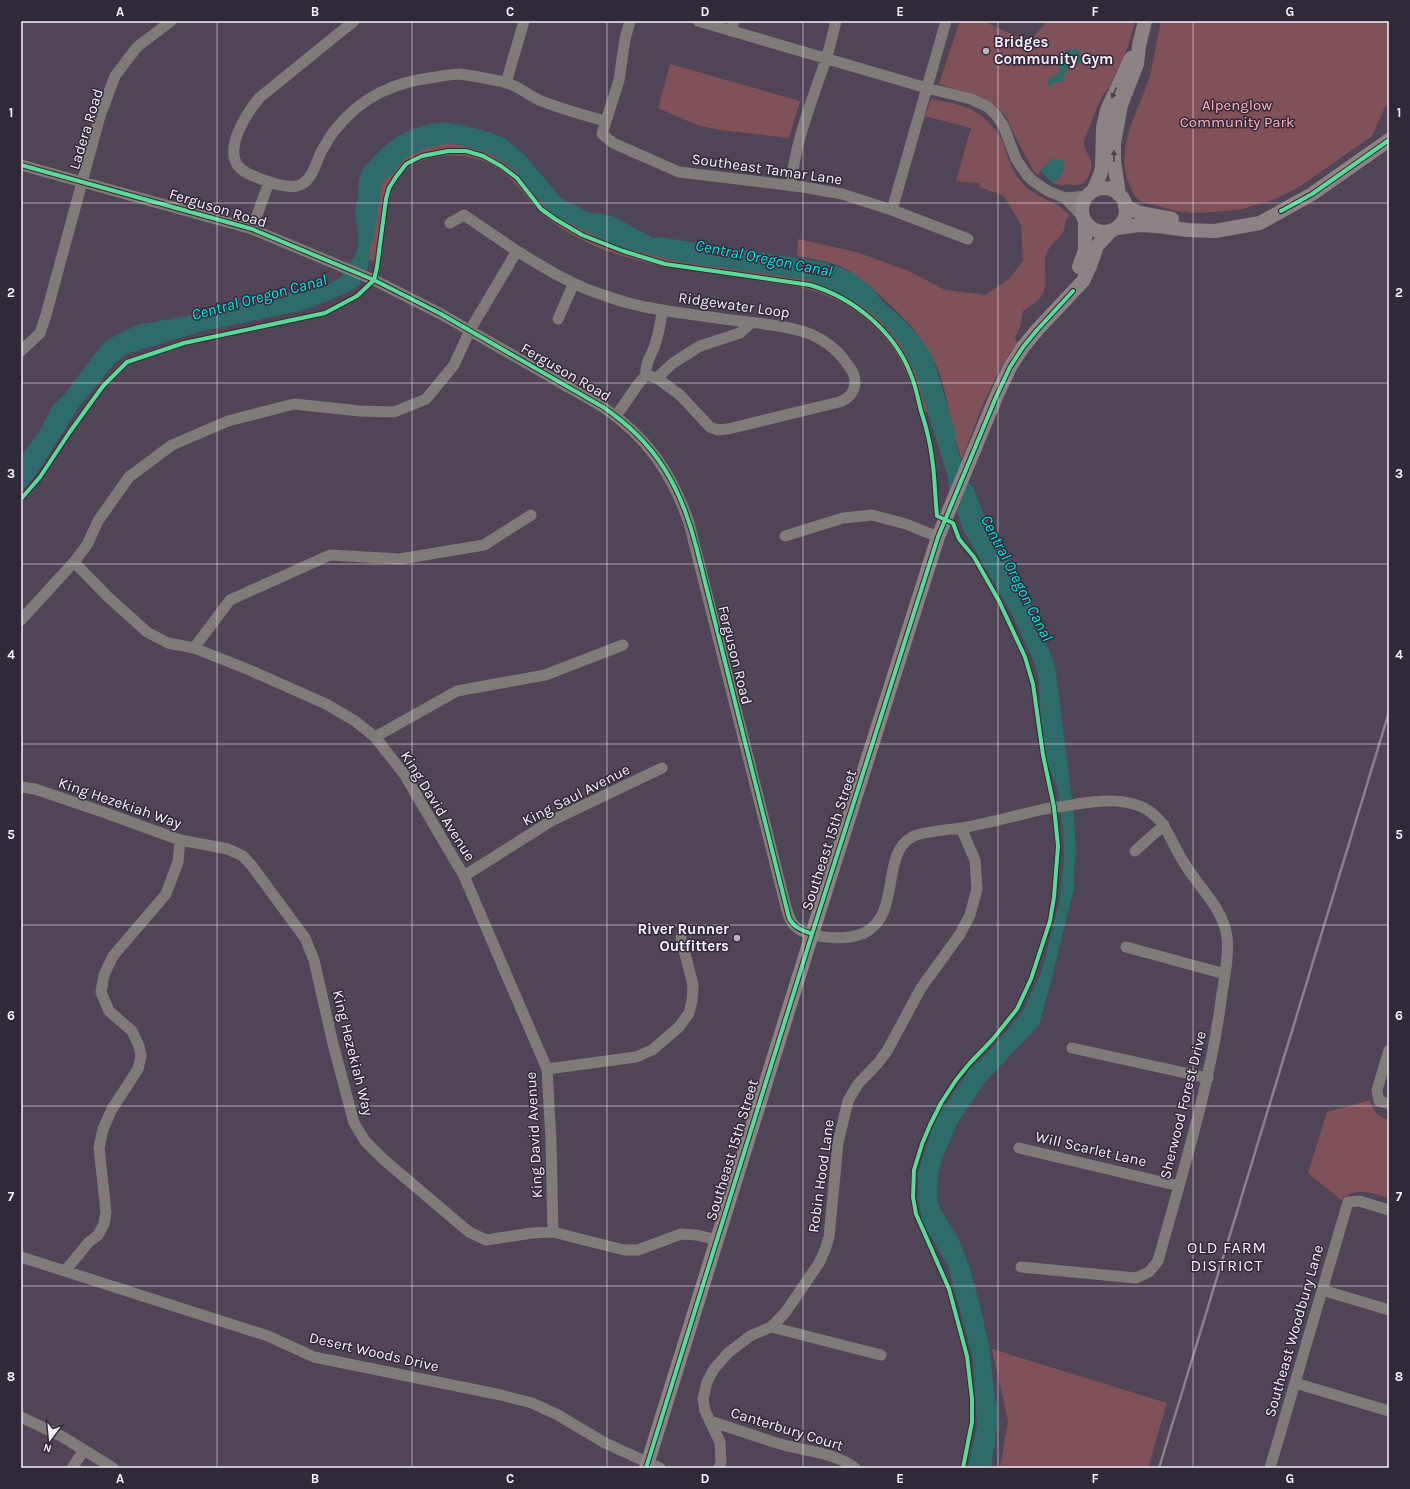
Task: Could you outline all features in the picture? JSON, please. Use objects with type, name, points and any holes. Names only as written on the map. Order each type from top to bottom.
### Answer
[{"type":"main road","points":[[1113,230],[1124,219],[1114,161],[1114,143],[1117,121],[1137,64],[1139,46],[1145,21]]},
{"type":"main road","points":[[1139,46],[1128,62],[1107,110],[1103,128],[1102,168],[1100,175],[1083,202],[1081,209],[1084,220],[1090,228],[1096,231],[1103,233],[1139,225],[1214,231],[1260,223],[1312,194],[1389,140]]},
{"type":"main road","points":[[1090,193],[1107,188],[1114,191],[1122,201],[1146,214],[1187,221],[1237,219],[1260,213],[1281,211]]},
{"type":"main road","name":"Southeast 15th Street","points":[[1073,291],[1085,250],[1084,220]]},
{"type":"main road","name":"Southeast 15th Street","points":[[651,1466],[717,1240],[938,537],[1010,367],[1028,342],[1083,281],[1090,266],[1096,246],[1113,230]]},
{"type":"street","name":"Ladera Road","points":[[21,351],[40,333],[100,116],[115,76],[137,47],[171,21]]},
{"type":"street","points":[[354,21],[259,98],[247,113],[234,145],[235,162],[244,172],[269,182],[296,186],[308,179],[314,170],[322,151],[335,130],[363,101],[377,93],[406,81],[459,74],[506,83],[538,100],[566,110],[606,121],[619,80],[625,40],[630,21]]},
{"type":"street","points":[[506,83],[524,21]]},
{"type":"street","points":[[698,21],[732,26],[826,58],[927,88],[971,99],[988,107],[997,116],[1004,127],[1016,158],[1027,175],[1039,186],[1065,198],[1084,220]]},
{"type":"street","points":[[791,186],[795,155],[803,126],[826,58],[836,21]]},
{"type":"street","points":[[892,210],[946,21]]},
{"type":"street","name":"Southeast Tamar Lane","points":[[606,121],[602,134],[607,139],[679,172],[842,194],[892,210],[968,239]]},
{"type":"street","name":"Ferguson Road","points":[[21,165],[252,229],[343,266],[415,300],[470,330],[603,407],[616,416],[631,430],[654,454],[670,478],[681,500],[694,540],[789,918],[797,928],[812,934]]},
{"type":"street","points":[[252,229],[269,182]]},
{"type":"street","points":[[1065,198],[1090,193]]},
{"type":"street","name":"Ridgewater Loop","points":[[450,223],[464,215],[517,251],[573,285],[629,303],[662,310],[782,326],[801,331],[824,341],[839,354],[854,373],[855,384],[852,392],[846,400],[728,429],[718,430],[710,427],[680,395],[652,376]]},
{"type":"street","points":[[21,620],[74,562],[87,545],[98,521],[129,476],[172,445],[228,421],[294,404],[360,411],[394,412],[426,399],[454,365],[470,330],[517,251]]},
{"type":"street","points":[[558,319],[573,285]]},
{"type":"street","points":[[652,376],[645,368],[654,348],[661,321],[662,310]]},
{"type":"street","points":[[616,416],[639,383],[700,346],[740,333],[751,323]]},
{"type":"street","points":[[194,648],[230,600],[330,555],[400,559],[484,545],[531,515]]},
{"type":"street","points":[[785,536],[843,518],[872,515],[906,524],[938,537]]},
{"type":"street","name":"King David Avenue","points":[[74,562],[107,596],[147,632],[168,642],[194,648],[248,669],[326,704],[355,721],[375,737],[404,774],[464,876],[547,1069],[551,1140],[553,1232]]},
{"type":"street","points":[[375,737],[458,691],[545,675],[623,645]]},
{"type":"street","name":"King Saul Avenue","points":[[464,876],[551,821],[662,768]]},
{"type":"street","name":"King Hezekiah Way","points":[[21,787],[35,789],[180,840],[228,849],[242,856],[252,866],[305,938],[314,960],[333,1044],[354,1123],[365,1141],[383,1159],[469,1232],[486,1240],[532,1233],[553,1232],[624,1250],[638,1250],[681,1234],[697,1234],[717,1240]]},
{"type":"street","name":"Sherwood Forest Drive","points":[[812,934],[828,938],[852,936],[864,933],[873,927],[880,918],[886,904],[894,862],[902,844],[913,836],[961,828],[1056,807],[1114,801],[1131,803],[1145,808],[1154,814],[1164,825],[1184,863],[1222,918],[1227,936],[1227,958],[1216,1040],[1208,1078],[1158,1261],[1149,1272],[1136,1278],[1021,1267]]},
{"type":"street","points":[[1135,851],[1164,825]]},
{"type":"street","name":"Robin Hood Lane","points":[[719,1468],[721,1462],[720,1442],[705,1411],[703,1399],[707,1382],[714,1369],[728,1353],[750,1336],[772,1326],[785,1313],[819,1263],[825,1250],[829,1237],[838,1143],[848,1101],[858,1084],[887,1051],[921,988],[960,934],[970,915],[977,889],[975,860],[961,828]]},
{"type":"street","points":[[65,1271],[88,1243],[98,1235],[104,1224],[106,1212],[99,1148],[103,1129],[112,1109],[138,1069],[141,1056],[139,1046],[132,1031],[109,1011],[101,992],[104,975],[113,956],[166,894],[178,862],[180,840]]},
{"type":"street","points":[[547,1069],[636,1057],[652,1050],[679,1027],[689,1014],[692,1001],[693,984],[681,938]]},
{"type":"street","points":[[1126,947],[1225,974]]},
{"type":"street","points":[[1072,1048],[1208,1078]]},
{"type":"street","points":[[1384,1103],[1377,1090],[1389,1050]]},
{"type":"street","name":"Will Scarlet Lane","points":[[1019,1148],[1179,1186]]},
{"type":"street","name":"Southeast Woodbury Lane","points":[[1270,1468],[1348,1202],[1359,1201],[1389,1210]]},
{"type":"street","name":"Desert Woods Drive","points":[[21,1257],[268,1336],[314,1357],[501,1395],[532,1403],[558,1415],[605,1443],[651,1466]]},
{"type":"street","points":[[1322,1290],[1389,1310]]},
{"type":"street","points":[[772,1326],[880,1355]]},
{"type":"street","points":[[1295,1383],[1389,1411]]},
{"type":"street","points":[[21,1417],[51,1430],[113,1468]]},
{"type":"street","name":"Canterbury Court","points":[[710,1421],[786,1445],[831,1456],[854,1468]]},
{"type":"street","points":[[72,1468],[84,1450]]},
{"type":"green space","points":[[960,21],[983,21],[1029,42],[1047,21],[1135,21],[1122,61],[1109,87],[1101,98],[1084,141],[1084,147],[1090,159],[1091,165],[1086,180],[1081,184],[1065,184],[1064,186],[1053,183],[1040,171],[1038,175],[1033,170],[1006,116],[993,103],[939,84]]},
{"type":"green space","name":"Alpenglow Community Park","points":[[1161,21],[1389,21],[1389,105],[1385,107],[1372,136],[1299,187],[1275,199],[1243,209],[1194,213],[1176,211],[1140,201],[1133,194],[1127,178],[1124,161],[1129,130],[1150,77]]},
{"type":"green space","points":[[670,64],[800,101],[789,138],[720,130],[697,125],[658,108]]},
{"type":"green space","points":[[931,99],[964,106],[978,113],[984,118],[1001,137],[1012,166],[1022,183],[1032,192],[1066,211],[1070,216],[1065,222],[1063,232],[1046,255],[1046,280],[1042,295],[1038,300],[1023,311],[1021,324],[1015,338],[1017,343],[992,385],[979,414],[962,460],[938,369],[910,325],[880,295],[846,269],[829,262],[797,256],[798,239],[856,252],[911,272],[945,290],[985,295],[1009,279],[1023,261],[1021,225],[1004,196],[979,187],[980,183],[956,181],[971,128],[925,116]]},
{"type":"green space","points":[[469,138],[549,194],[610,232],[806,269],[889,314],[940,415],[918,410],[907,375],[890,344],[866,319],[837,300],[804,288],[665,266],[628,258],[604,250],[586,242],[550,221],[535,207],[519,187],[500,170],[487,162],[465,156],[442,156],[427,159],[406,168],[399,175],[390,194],[380,263],[362,258],[369,198],[397,152]]},
{"type":"green space","points":[[1370,1100],[1376,1113],[1389,1120],[1389,1198],[1370,1193],[1358,1192],[1352,1193],[1341,1200],[1308,1173],[1327,1112]]},
{"type":"green space","points":[[992,1349],[1167,1403],[1148,1468],[1000,1468],[1008,1421]]},
{"type":"water","points":[[1066,50],[1079,50],[1080,56],[1083,58],[1083,63],[1080,64],[1076,62],[1075,57],[1068,57],[1065,54]]},
{"type":"water","points":[[1068,60],[1072,61],[1073,66],[1066,70],[1063,81],[1056,82],[1050,87],[1047,86],[1050,78],[1058,74],[1059,68],[1056,65],[1061,62],[1064,63]]},
{"type":"water","name":"Central Oregon Canal","points":[[442,122],[486,131],[504,138],[524,154],[561,198],[588,212],[613,216],[653,238],[658,237],[817,261],[831,264],[853,273],[870,286],[884,303],[903,319],[930,352],[954,428],[957,448],[969,484],[973,487],[982,511],[1023,584],[1055,666],[1074,815],[1076,853],[1074,888],[1039,1025],[986,1081],[966,1110],[956,1126],[942,1159],[938,1176],[938,1203],[959,1240],[969,1266],[989,1346],[995,1400],[998,1413],[991,1468],[968,1468],[977,1426],[973,1359],[948,1266],[923,1223],[918,1200],[918,1172],[932,1129],[941,1111],[970,1069],[993,1047],[1024,1009],[1041,973],[1059,903],[1064,858],[1063,831],[1057,786],[1047,763],[1040,707],[1039,684],[1035,664],[1010,610],[963,530],[949,489],[948,477],[915,372],[900,343],[878,318],[865,308],[826,287],[807,280],[681,262],[618,247],[560,219],[549,211],[525,184],[516,171],[490,154],[453,143],[429,147],[407,157],[399,164],[392,175],[383,181],[379,195],[380,200],[377,213],[378,216],[374,237],[370,247],[368,267],[360,282],[361,284],[350,291],[304,310],[199,332],[126,354],[115,363],[78,408],[38,472],[21,492],[21,456],[39,432],[52,406],[63,396],[101,346],[109,339],[137,325],[192,315],[220,306],[247,301],[259,296],[280,295],[324,286],[340,278],[356,255],[358,249],[355,209],[358,198],[359,179],[363,169],[386,145],[394,139],[412,130]]},
{"type":"water","points":[[1051,159],[1063,160],[1064,164],[1062,173],[1053,183],[1040,171]]},
{"type":"railway","points":[[1159,1468],[1389,712]]},
{"type":"cycle path","points":[[1281,211],[1312,194],[1389,140]]},
{"type":"cycle path","points":[[21,499],[40,477],[69,433],[103,386],[127,362],[184,343],[325,313],[357,296],[374,280],[389,188],[406,164],[422,156],[448,151],[466,151],[483,156],[501,166],[517,178],[541,209],[582,235],[623,251],[665,264],[810,285],[842,298],[857,308],[884,331],[904,359],[916,388],[931,452],[937,516],[953,523],[959,539],[974,557],[999,601],[1025,657],[1033,684],[1043,755],[1054,807],[1058,846],[1054,897],[1050,921],[1031,979],[1017,1009],[993,1039],[956,1080],[941,1103],[922,1144],[914,1170],[913,1197],[916,1214],[949,1289],[967,1356],[972,1399],[972,1422],[963,1468]]},
{"type":"cycle path","points":[[21,165],[252,229],[374,280],[441,314],[603,407],[638,435],[663,467],[674,485],[690,524],[789,918],[796,926],[812,934]]},
{"type":"cycle path","points":[[646,1468],[812,934],[938,537],[1010,367],[1023,347],[1037,330],[1073,291]]},
{"type":"place","name":"Bridges Community Gym","points":[[986,51]]},
{"type":"place","name":"River Runner Outfitters","points":[[737,938]]},
{"type":"district","name":"OLD FARM DISTRICT","points":[[1227,1256]]}]
